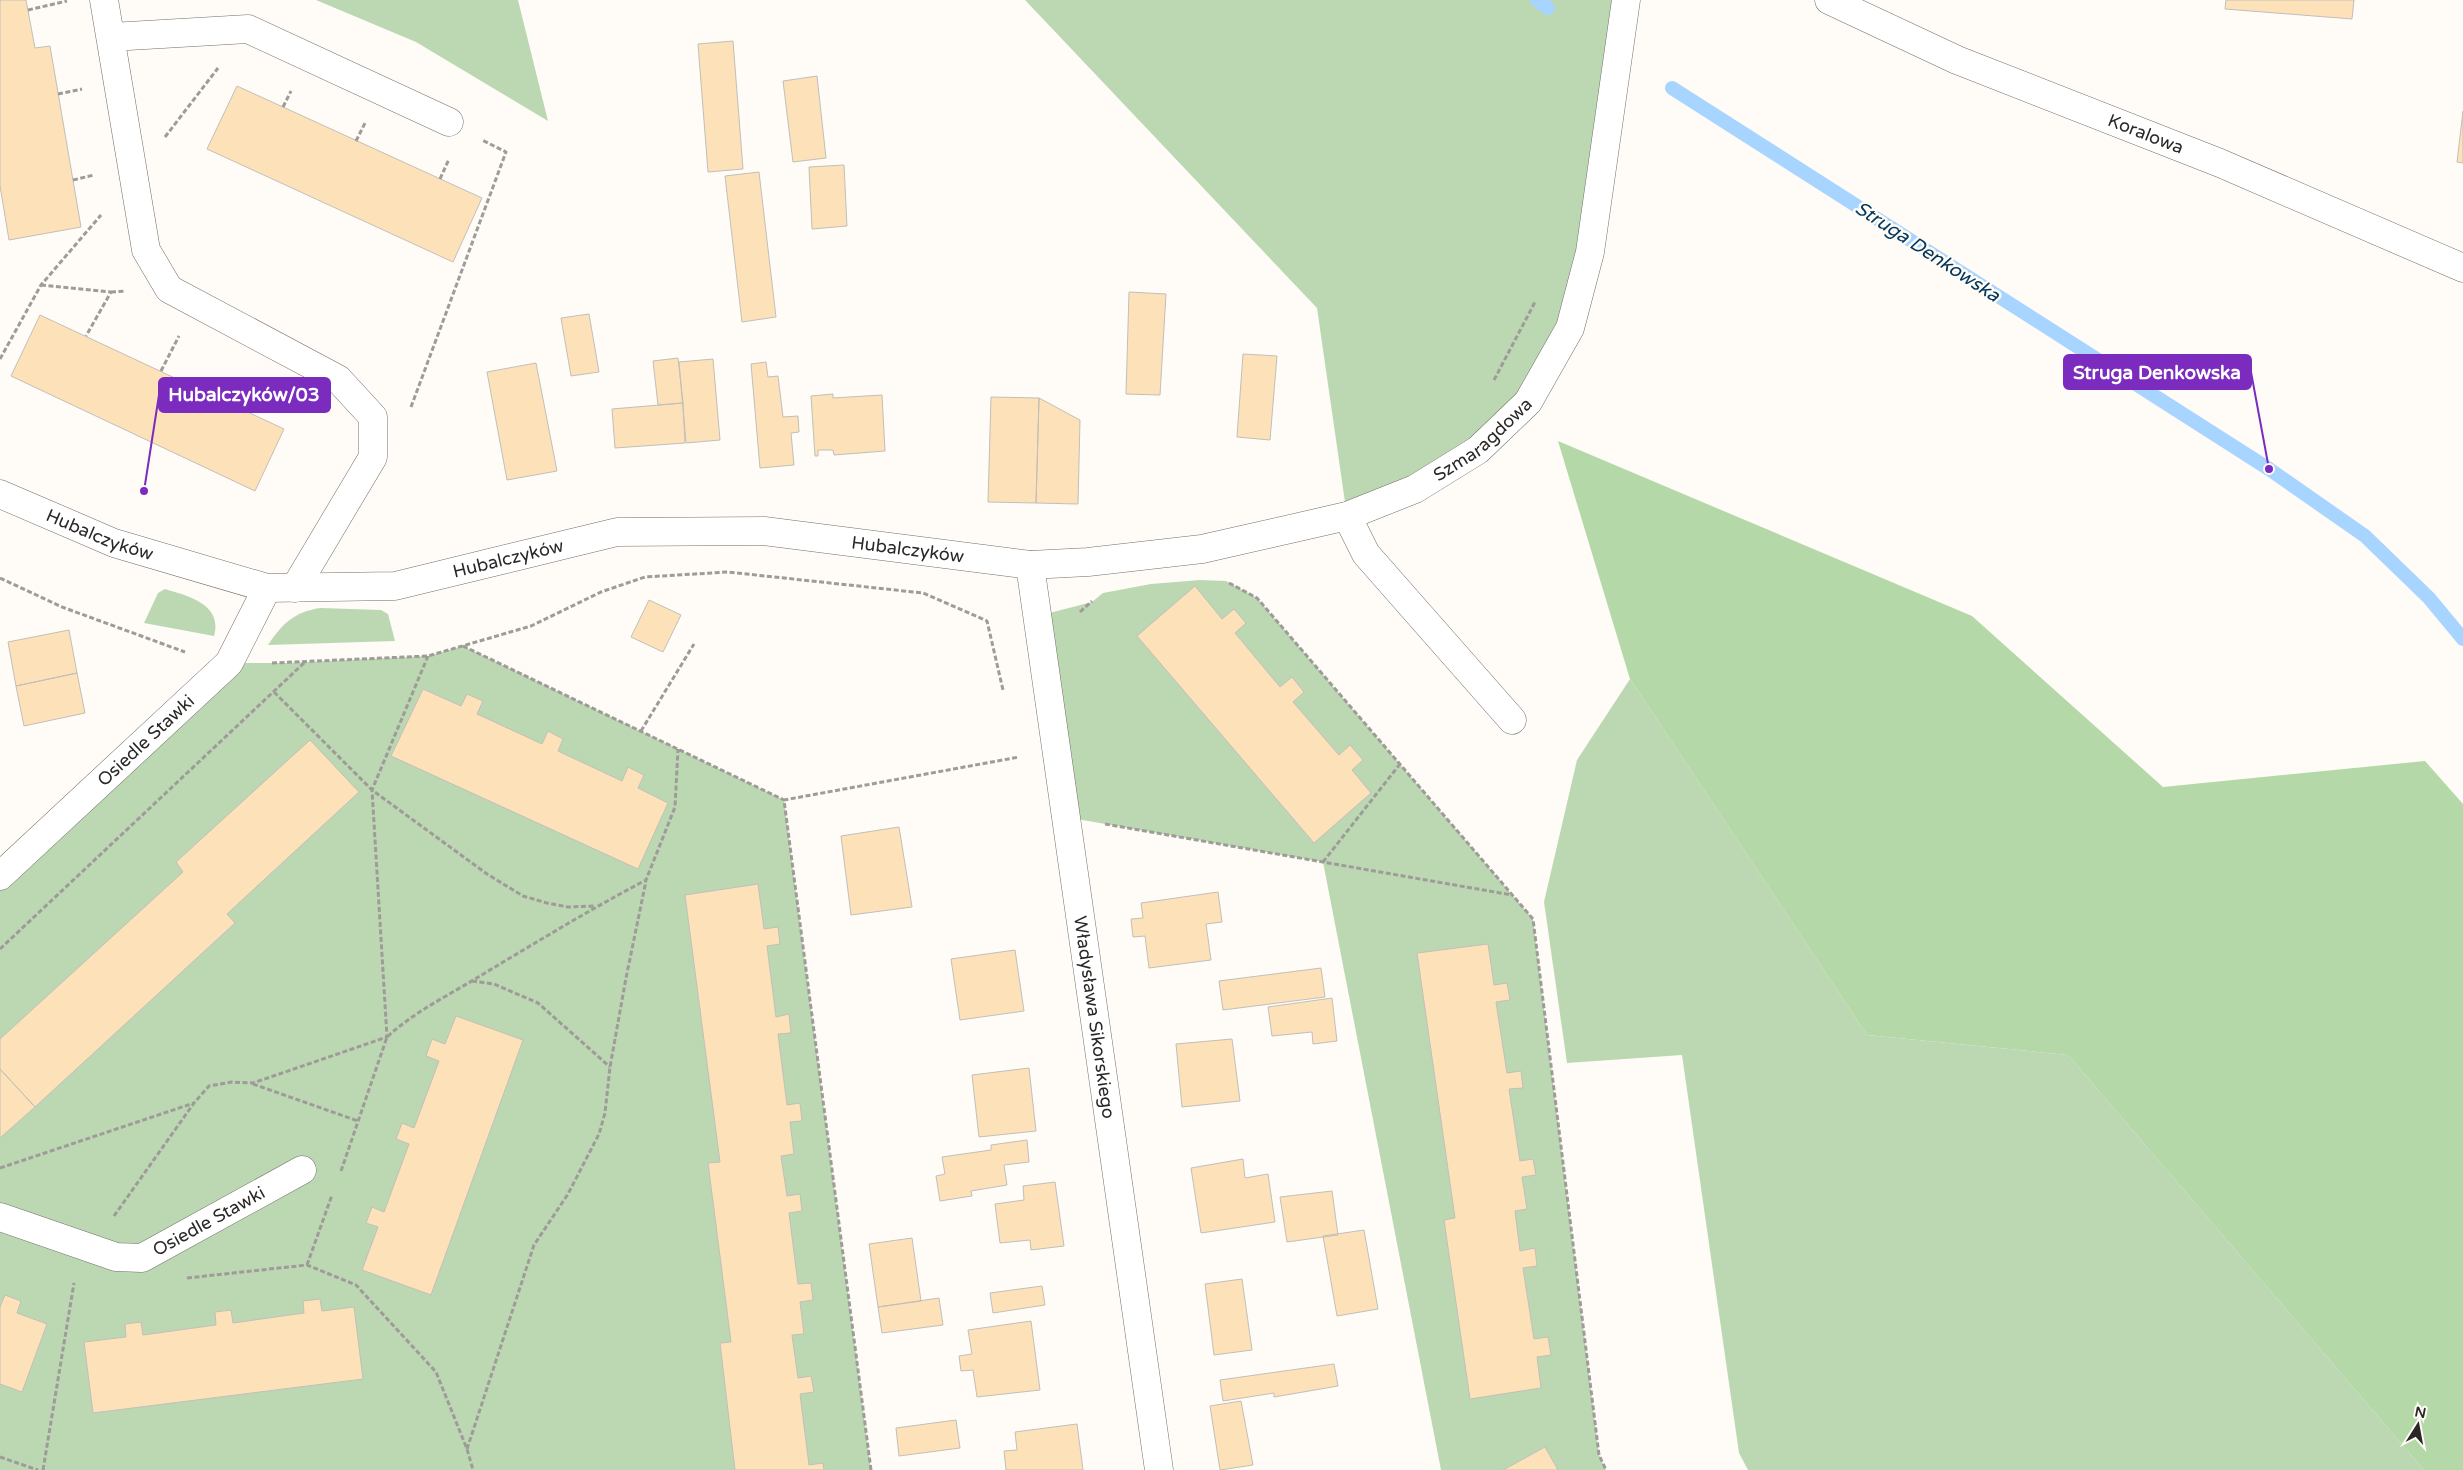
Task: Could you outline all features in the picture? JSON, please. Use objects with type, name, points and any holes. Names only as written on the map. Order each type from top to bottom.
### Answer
[{"type":"street","points":[[104,0],[146,250],[168,289],[338,379],[373,417],[373,456],[295,588]]},
{"type":"street","name":"Koralowa","points":[[1829,0],[1957,60],[2220,163],[2463,268]]},
{"type":"street","name":"Szmaragdowa","points":[[1030,565],[1088,562],[1202,549],[1347,516],[1415,489],[1478,450],[1528,402],[1570,328],[1590,252],[1626,2]]},
{"type":"street","points":[[111,37],[248,29],[449,122]]},
{"type":"street","name":"Hubalczyków","points":[[0,494],[114,543],[267,588],[395,586],[617,532],[764,531],[1030,565]]},
{"type":"street","points":[[1347,516],[1366,554],[1512,720]]},
{"type":"street","name":"Władysława Sikorskiego","points":[[1030,565],[1159,1470]]},
{"type":"street","name":"Osiedle Stawki","points":[[0,876],[229,663],[267,588]]},
{"type":"street","name":"Osiedle Stawki","points":[[0,1217],[116,1257],[142,1258],[302,1170]]},
{"type":"path","points":[[28,10],[73,0]]},
{"type":"path","points":[[407,416],[506,152],[449,122]]},
{"type":"path","points":[[41,285],[111,292],[86,336]]},
{"type":"path","points":[[1492,383],[1536,300]]},
{"type":"path","points":[[0,578],[62,607],[131,634],[184,652],[229,663],[306,662],[428,656],[531,626],[601,592],[645,577],[728,572],[923,593],[987,621],[1003,690]]},
{"type":"path","points":[[1226,581],[1256,598],[1533,920],[1599,1455],[1606,1470]]},
{"type":"path","points":[[1080,612],[1097,597]]},
{"type":"path","points":[[641,731],[694,644]]},
{"type":"path","points":[[463,646],[784,800],[1028,755]]},
{"type":"path","points":[[338,1180],[388,1037],[372,790],[428,656]]},
{"type":"path","points":[[0,949],[306,662]]},
{"type":"path","points":[[274,692],[372,790],[487,874],[523,896],[546,903],[568,906],[595,906]]},
{"type":"path","points":[[467,1449],[534,1245],[568,1194],[599,1134],[605,1113],[610,1067],[646,880],[676,807],[678,749]]},
{"type":"path","points":[[1323,862],[1400,764]]},
{"type":"path","points":[[784,800],[871,1470]]},
{"type":"path","points":[[1065,817],[1512,895]]},
{"type":"path","points":[[253,1083],[388,1037],[402,1024],[471,981],[595,906],[646,880]]},
{"type":"path","points":[[471,981],[494,984],[538,1003],[610,1067]]},
{"type":"path","points":[[43,1470],[62,1347],[77,1271],[194,1102],[208,1086],[232,1082],[253,1083],[358,1121]]},
{"type":"path","points":[[0,1168],[194,1102]]},
{"type":"path","points":[[307,1266],[335,1187]]},
{"type":"path","points":[[184,1279],[307,1266],[356,1285],[436,1372],[467,1449],[473,1470]]},
{"type":"path","points":[[0,1457],[38,1470]]},
{"type":"green space","points":[[316,0],[518,0],[548,121],[416,42]]},
{"type":"green space","points":[[1025,0],[1626,0],[1570,328],[1478,450],[1347,516],[1317,308]]},
{"type":"green space","points":[[1558,441],[1972,616],[2163,787],[2425,761],[2463,804],[2463,1470],[2424,1470],[2068,1055],[1867,1035],[1630,679]]},
{"type":"green space","points":[[1200,580],[1226,581],[1257,598],[1533,919],[1599,1455],[1606,1470],[1441,1470],[1323,862],[1065,817],[1038,616],[1092,602],[1103,593],[1151,584]]},
{"type":"green space","points":[[165,589],[202,603],[209,609],[215,625],[214,636],[144,623],[158,593]]},
{"type":"green space","points":[[320,608],[381,610],[388,614],[395,641],[268,645],[289,620]]},
{"type":"green space","points":[[463,646],[784,800],[871,1470],[0,1470],[0,876],[229,663],[287,663],[428,656]]},
{"type":"green space","points":[[1630,679],[1867,1035],[2068,1055],[2424,1470],[1748,1470],[1739,1453],[1682,1055],[1567,1063],[1544,902],[1577,760]]},
{"type":"building","points":[[0,0],[26,0],[35,48],[50,46],[81,227],[9,240],[0,186]]},
{"type":"building","points":[[2226,0],[2354,0],[2352,19],[2225,9]]},
{"type":"building","points":[[733,41],[743,169],[708,172],[698,44]]},
{"type":"building","points":[[817,76],[826,158],[793,162],[783,81]]},
{"type":"building","points":[[237,86],[482,198],[453,262],[207,149]]},
{"type":"building","points":[[2463,111],[2463,163],[2457,162]]},
{"type":"building","points":[[844,165],[847,226],[812,229],[809,167]]},
{"type":"building","points":[[759,172],[776,317],[742,322],[725,176]]},
{"type":"building","points":[[1129,292],[1166,294],[1160,395],[1126,394]]},
{"type":"building","points":[[589,314],[599,372],[571,376],[561,318]]},
{"type":"building","points":[[40,315],[284,429],[255,491],[11,376]]},
{"type":"building","points":[[1243,354],[1277,356],[1270,440],[1237,437]]},
{"type":"building","points":[[678,358],[683,403],[658,405],[653,361]]},
{"type":"building","points":[[713,359],[720,440],[686,443],[679,362]]},
{"type":"building","points":[[766,362],[768,377],[778,376],[783,417],[798,416],[799,432],[791,433],[794,465],[760,468],[751,364]]},
{"type":"building","points":[[536,363],[557,471],[507,480],[487,372]]},
{"type":"building","points":[[833,394],[833,398],[882,395],[885,451],[834,455],[833,450],[818,450],[818,456],[815,456],[811,396]]},
{"type":"building","points":[[991,397],[1039,398],[1036,503],[988,502]]},
{"type":"building","points":[[1039,398],[1080,420],[1078,504],[1036,503]]},
{"type":"building","points":[[683,403],[685,443],[615,448],[612,409]]},
{"type":"building","points":[[1195,586],[1222,619],[1234,609],[1246,623],[1235,633],[1280,687],[1292,677],[1304,692],[1293,702],[1339,755],[1350,745],[1363,760],[1352,770],[1371,793],[1314,843],[1137,636]]},
{"type":"building","points":[[649,600],[681,615],[663,652],[631,637]]},
{"type":"building","points":[[69,630],[77,673],[16,686],[8,642]]},
{"type":"building","points":[[77,673],[85,713],[24,726],[16,686]]},
{"type":"building","points":[[423,689],[461,706],[467,694],[483,701],[477,714],[542,744],[548,731],[563,739],[558,751],[622,781],[628,767],[644,775],[638,788],[668,803],[638,869],[391,756]]},
{"type":"building","points":[[310,740],[359,792],[227,914],[235,923],[35,1107],[0,1069],[0,1039],[183,872],[176,862]]},
{"type":"building","points":[[899,827],[912,907],[851,915],[841,836]]},
{"type":"building","points":[[758,884],[764,929],[778,927],[780,944],[767,946],[776,1017],[789,1014],[791,1033],[778,1034],[787,1105],[800,1103],[802,1121],[790,1122],[794,1154],[781,1156],[787,1196],[800,1194],[802,1211],[789,1213],[798,1284],[811,1283],[813,1300],[800,1302],[804,1334],[792,1335],[798,1378],[811,1376],[814,1392],[800,1394],[809,1465],[823,1463],[824,1470],[735,1470],[720,1343],[731,1342],[708,1163],[720,1162],[685,895]]},
{"type":"building","points":[[1218,892],[1222,922],[1206,924],[1211,960],[1149,968],[1145,936],[1133,937],[1131,919],[1143,918],[1141,903]]},
{"type":"building","points":[[1488,944],[1494,985],[1507,983],[1510,1000],[1496,1002],[1507,1073],[1521,1071],[1523,1088],[1509,1089],[1520,1161],[1533,1159],[1536,1175],[1522,1177],[1527,1209],[1515,1211],[1520,1251],[1535,1248],[1537,1266],[1523,1268],[1534,1339],[1548,1337],[1551,1355],[1537,1357],[1541,1388],[1470,1399],[1444,1220],[1455,1218],[1417,953]]},
{"type":"building","points":[[1015,950],[1024,1011],[960,1020],[951,959]]},
{"type":"building","points":[[1321,968],[1325,997],[1223,1010],[1219,981]]},
{"type":"building","points":[[1332,998],[1337,1041],[1313,1044],[1312,1032],[1272,1036],[1268,1007]]},
{"type":"building","points":[[456,1016],[523,1040],[431,1295],[362,1270],[378,1227],[366,1223],[372,1207],[384,1212],[409,1144],[396,1139],[402,1123],[414,1128],[439,1061],[426,1056],[432,1039],[445,1044]]},
{"type":"building","points":[[1232,1039],[1240,1101],[1182,1107],[1176,1044]]},
{"type":"building","points":[[1029,1068],[1036,1131],[979,1137],[972,1075]]},
{"type":"building","points":[[0,1069],[35,1107],[0,1138]]},
{"type":"building","points":[[1027,1140],[1029,1162],[1004,1165],[1007,1185],[971,1191],[972,1196],[940,1201],[936,1176],[945,1174],[942,1157],[991,1150],[991,1145]]},
{"type":"building","points":[[1243,1159],[1245,1178],[1268,1174],[1275,1222],[1201,1233],[1191,1168]]},
{"type":"building","points":[[1055,1182],[1064,1246],[1031,1250],[1030,1240],[1000,1243],[995,1204],[1024,1200],[1023,1186]]},
{"type":"building","points":[[1332,1191],[1338,1235],[1287,1242],[1280,1197]]},
{"type":"building","points":[[1364,1230],[1378,1309],[1337,1316],[1323,1236]]},
{"type":"building","points":[[912,1238],[921,1301],[878,1307],[869,1244]]},
{"type":"building","points":[[1242,1279],[1252,1350],[1214,1355],[1205,1284]]},
{"type":"building","points":[[1042,1286],[1045,1305],[993,1313],[990,1293]]},
{"type":"building","points":[[5,1295],[21,1301],[17,1313],[47,1324],[22,1392],[0,1384],[0,1307]]},
{"type":"building","points":[[939,1298],[943,1325],[882,1333],[878,1307]]},
{"type":"building","points":[[320,1299],[322,1311],[354,1307],[363,1379],[93,1413],[84,1342],[126,1337],[125,1324],[141,1322],[143,1335],[216,1325],[215,1312],[231,1310],[233,1323],[304,1313],[303,1301]]},
{"type":"building","points":[[1031,1321],[1040,1390],[977,1397],[973,1370],[961,1371],[959,1356],[972,1354],[968,1330]]},
{"type":"building","points":[[1334,1364],[1338,1386],[1274,1397],[1274,1393],[1223,1401],[1220,1380]]},
{"type":"building","points":[[1241,1401],[1253,1465],[1220,1470],[1210,1406]]},
{"type":"building","points":[[956,1420],[960,1448],[899,1456],[896,1428]]},
{"type":"building","points":[[1077,1424],[1083,1470],[1006,1470],[1004,1451],[1017,1450],[1015,1432]]},
{"type":"building","points":[[1545,1447],[1558,1470],[1503,1470]]},
{"type":"waterway","points":[[1537,0],[1548,8]]},
{"type":"waterway","name":"Struga Denkowska","points":[[1672,88],[2269,469],[2365,536],[2429,598],[2463,639]]},
{"type":"place","name":"Struga Denkowska","points":[[2269,469]]},
{"type":"place","name":"Hubalczyków/03","points":[[144,491]]}]
